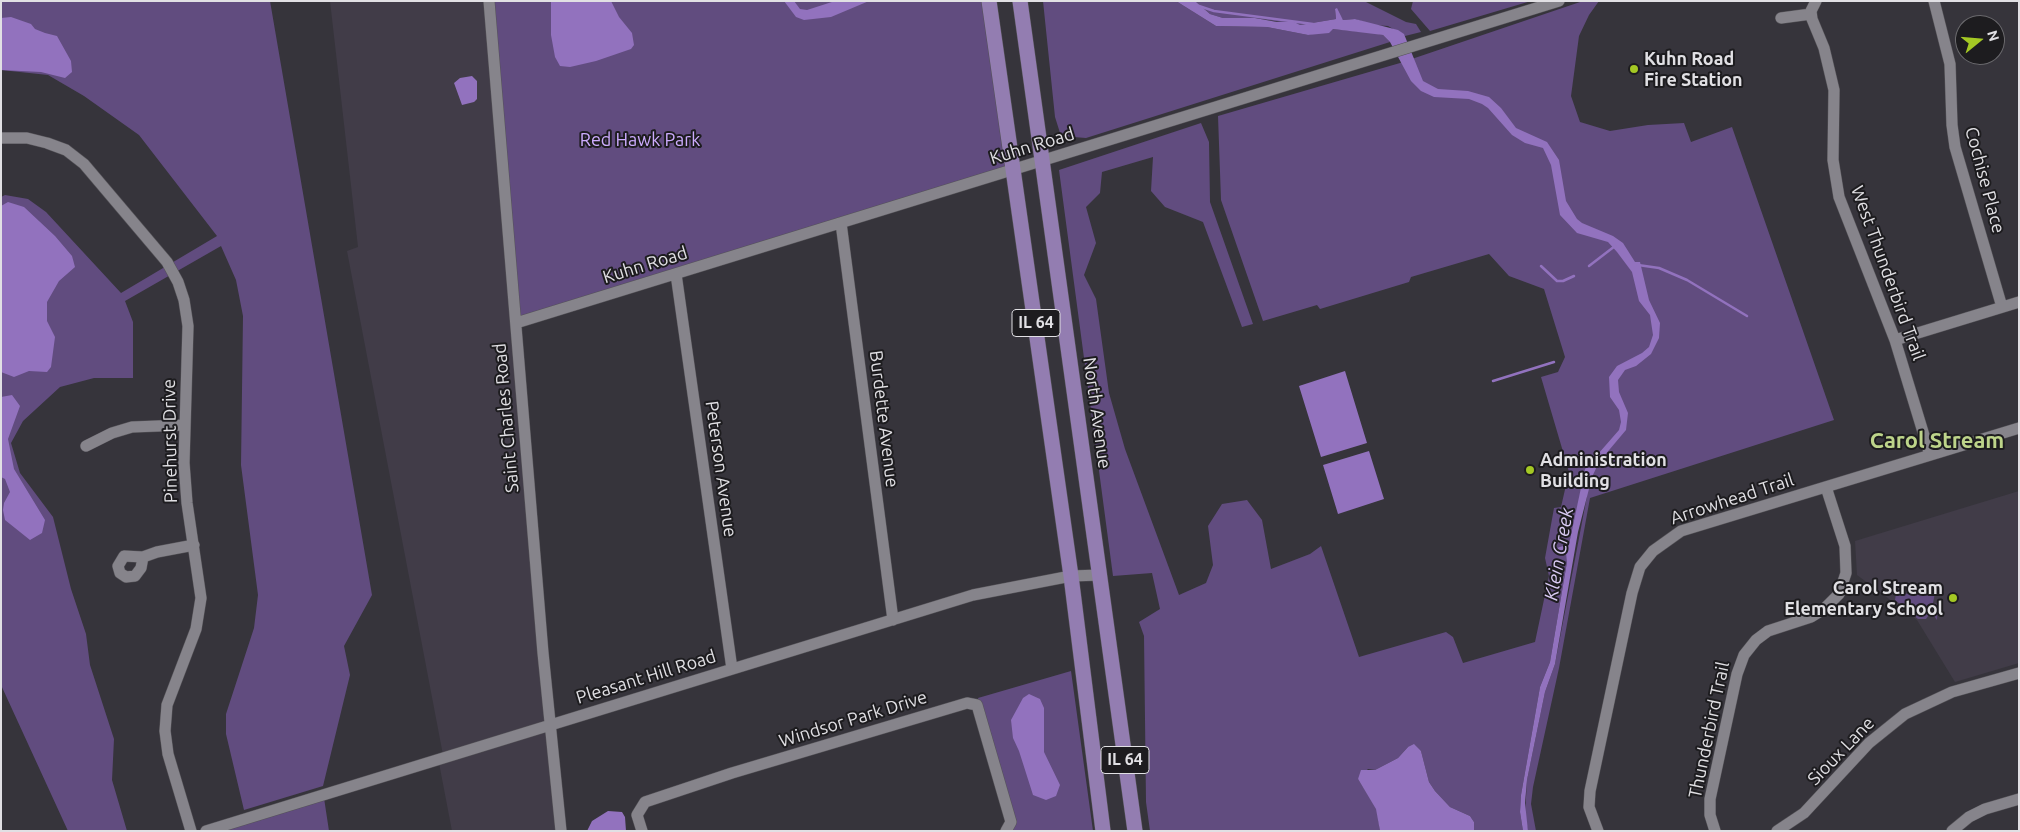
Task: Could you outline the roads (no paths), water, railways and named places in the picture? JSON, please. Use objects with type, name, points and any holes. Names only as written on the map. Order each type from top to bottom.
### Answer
[{"type":"main road","name":"IL 64","points":[[989,1],[1071,576],[1102,831]]},
{"type":"main road","name":"North Avenue","points":[[1020,1],[1135,831]]},
{"type":"street","name":"Saint Charles Road","points":[[489,1],[549,726],[561,831]]},
{"type":"street","name":"Kuhn Road","points":[[516,323],[1559,1]]},
{"type":"street","points":[[1781,18],[1811,14],[1816,1]]},
{"type":"street","name":"Cochise Place","points":[[1934,1],[1950,64],[1952,125],[1955,147],[2002,307]]},
{"type":"street","name":"West Thunderbird Trail","points":[[1811,14],[1824,48],[1833,82],[1835,118],[1834,160],[1839,197],[1895,340],[1930,455]]},
{"type":"street","name":"Pinehurst Drive","points":[[1,138],[38,140],[66,150],[94,173],[167,262],[178,282],[187,313],[184,425],[187,503],[200,581],[200,614],[193,640],[170,695],[165,731],[168,754],[191,831]]},
{"type":"street","name":"Burdette Avenue","points":[[841,223],[893,620]]},
{"type":"street","name":"Peterson Avenue","points":[[676,274],[732,669]]},
{"type":"street","points":[[1895,340],[2019,302]]},
{"type":"street","points":[[86,446],[112,433],[132,426],[184,425]]},
{"type":"street","name":"Arrowhead Trail","points":[[1598,831],[1589,807],[1590,790],[1632,593],[1640,567],[1662,542],[1681,531],[2019,428]]},
{"type":"street","name":"Thunderbird Trail","points":[[1715,831],[1710,815],[1710,800],[1737,674],[1744,655],[1756,640],[1768,632],[1811,617],[1824,609],[1839,594],[1844,580],[1847,569],[1845,546],[1826,487]]},
{"type":"street","points":[[143,557],[194,544]]},
{"type":"street","name":"Pleasant Hill Road","points":[[206,831],[973,595],[1071,576],[1100,575]]},
{"type":"street","name":"Sioux Lane","points":[[1777,831],[1804,814],[1869,743],[1905,714],[1943,696],[2019,673]]},
{"type":"street","name":"Windsor Park Drive","points":[[642,831],[637,815],[645,802],[732,773],[967,703],[977,705],[1011,822],[1006,831]]},
{"type":"street","points":[[1952,831],[1969,817],[1985,809],[2019,799]]},
{"type":"waterway","name":"Klein Creek","points":[[1199,6],[1214,11],[1313,24]]},
{"type":"waterway","points":[[1589,266],[1615,246]]},
{"type":"waterway","points":[[1638,265],[1659,268],[1687,280],[1747,316]]},
{"type":"waterway","points":[[1541,266],[1557,281],[1563,281],[1574,276]]},
{"type":"waterway","points":[[1493,381],[1554,362]]},
{"type":"place","name":"Kuhn Road Fire Station","points":[[1634,69]]},
{"type":"place","name":"Administration Building","points":[[1530,470]]},
{"type":"place","name":"Carol Stream Elementary School","points":[[1953,598]]},
{"type":"district","name":"Carol Stream","points":[[1937,441]]},
{"type":"park label","name":"Red Hawk Park","points":[[640,140]]}]
